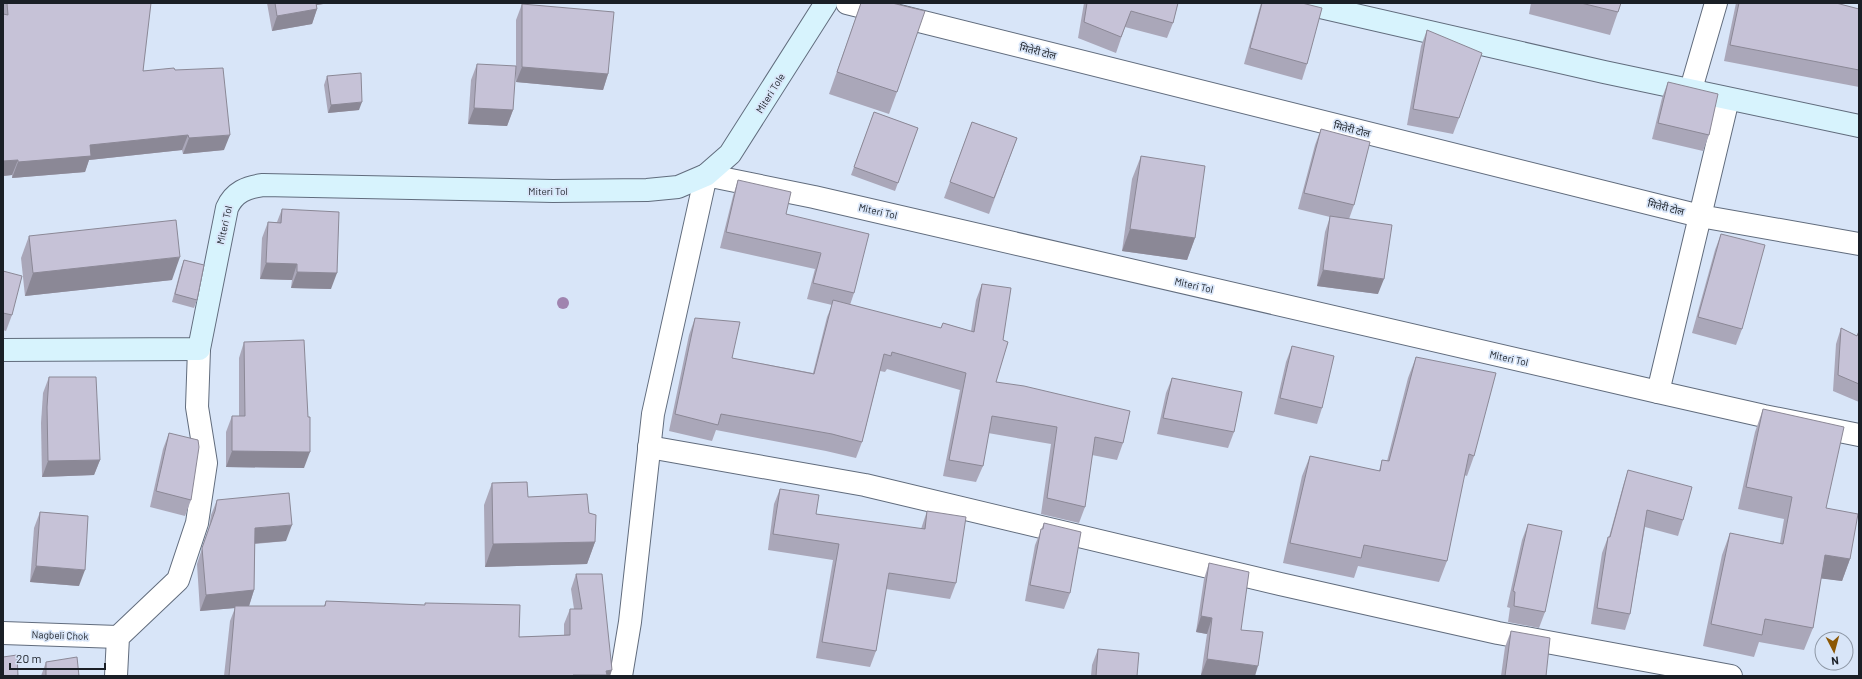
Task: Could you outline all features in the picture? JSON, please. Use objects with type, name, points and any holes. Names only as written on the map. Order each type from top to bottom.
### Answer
[{"type":"main road","name":"Miteri Tole","points":[[706,175],[730,154],[826,3]]},
{"type":"main road","points":[[1303,3],[1596,70],[1691,89],[1859,126]]},
{"type":"main road","name":"Miteri Tol","points":[[199,349],[227,208],[232,198],[251,186],[271,185],[553,191],[647,190],[678,187],[706,175]]},
{"type":"main road","points":[[3,350],[199,349]]},
{"type":"street","name":"मितेरी टोल","points":[[847,3],[1700,216],[1859,244]]},
{"type":"street","points":[[1691,89],[1716,3]]},
{"type":"street","points":[[1658,392],[1728,98]]},
{"type":"street","name":"Miteri Tol","points":[[706,175],[814,197],[1764,416],[1859,435]]},
{"type":"street","points":[[621,676],[630,622],[653,414],[706,175]]},
{"type":"street","points":[[116,676],[118,638],[178,580],[197,523],[206,463],[197,408],[199,349]]},
{"type":"street","points":[[649,447],[865,485],[1280,584],[1483,629],[1731,676]]},
{"type":"street","name":"Nagbeli Chok","points":[[3,633],[118,638]]},
{"type":"building","points":[[7,3],[151,3],[143,71],[174,68],[175,70],[223,68],[230,135],[189,138],[188,135],[90,145],[91,156],[18,162],[18,160],[3,161],[3,14],[8,15]]},
{"type":"building","points":[[275,3],[316,3],[317,9],[277,16]]},
{"type":"building","points":[[861,3],[892,3],[925,11],[897,92],[837,72]]},
{"type":"building","points":[[1087,3],[1178,3],[1173,23],[1131,11],[1121,37],[1084,22]]},
{"type":"building","points":[[1262,3],[1302,3],[1322,8],[1307,64],[1250,48]]},
{"type":"building","points":[[1581,3],[1621,3],[1618,12]]},
{"type":"building","points":[[1739,3],[1836,3],[1859,9],[1859,70],[1730,45]]},
{"type":"building","points":[[522,4],[614,12],[608,74],[522,67]]},
{"type":"building","points":[[1427,30],[1482,53],[1459,118],[1413,109]]},
{"type":"building","points":[[477,64],[516,66],[513,110],[474,108]]},
{"type":"building","points":[[361,73],[362,102],[331,105],[327,76]]},
{"type":"building","points":[[1668,82],[1718,94],[1709,135],[1658,123]]},
{"type":"building","points":[[874,112],[918,128],[898,183],[854,167]]},
{"type":"building","points":[[972,122],[1017,138],[994,198],[950,182]]},
{"type":"building","points":[[1321,129],[1370,142],[1354,205],[1304,193]]},
{"type":"building","points":[[1141,156],[1205,166],[1195,238],[1130,229]]},
{"type":"building","points":[[738,180],[791,192],[786,214],[869,234],[854,293],[813,283],[821,253],[726,232]]},
{"type":"building","points":[[282,209],[339,212],[337,273],[297,272],[297,264],[266,263],[268,222],[281,223]]},
{"type":"building","points":[[1330,216],[1392,225],[1384,279],[1323,270]]},
{"type":"building","points":[[176,220],[180,257],[33,273],[29,236]]},
{"type":"building","points":[[1721,234],[1765,245],[1742,329],[1698,317]]},
{"type":"building","points":[[184,260],[204,265],[197,300],[175,294]]},
{"type":"building","points":[[3,271],[22,276],[12,315],[3,313]]},
{"type":"building","points":[[982,284],[1011,288],[1003,340],[1008,342],[996,382],[1024,386],[1130,411],[1123,443],[1095,437],[1085,507],[1047,498],[1057,427],[992,416],[983,466],[949,460],[966,373],[892,352],[891,356],[884,354],[862,442],[832,434],[721,414],[718,425],[675,414],[695,318],[740,322],[732,358],[814,374],[833,300],[941,328],[943,323],[974,332]]},
{"type":"building","points":[[1841,328],[1857,336],[1859,331],[1859,384],[1838,375]]},
{"type":"building","points":[[304,340],[308,417],[310,417],[310,452],[232,451],[232,416],[245,416],[244,342]]},
{"type":"building","points":[[1292,346],[1334,356],[1322,408],[1280,398]]},
{"type":"building","points":[[1416,357],[1496,373],[1474,456],[1469,454],[1447,561],[1364,545],[1361,558],[1290,543],[1310,456],[1380,471],[1382,460],[1389,461]]},
{"type":"building","points":[[49,377],[96,377],[100,460],[48,461],[47,407]]},
{"type":"building","points":[[1172,378],[1242,392],[1234,432],[1163,418]]},
{"type":"building","points":[[1763,409],[1844,427],[1826,508],[1858,514],[1850,559],[1825,555],[1813,628],[1765,619],[1762,635],[1711,624],[1730,533],[1783,544],[1792,497],[1746,487]]},
{"type":"building","points":[[169,433],[198,440],[199,447],[191,500],[156,491]]},
{"type":"building","points":[[1628,470],[1692,487],[1683,520],[1647,510],[1630,614],[1597,608],[1608,537],[1610,537]]},
{"type":"building","points":[[527,482],[528,497],[587,494],[589,513],[596,515],[595,542],[493,544],[492,483]]},
{"type":"building","points":[[780,489],[819,495],[816,514],[925,529],[927,511],[966,517],[956,583],[889,573],[876,651],[822,642],[839,544],[773,534]]},
{"type":"building","points":[[289,493],[292,525],[255,528],[254,590],[206,595],[202,548],[215,511],[217,500]]},
{"type":"building","points":[[40,512],[88,516],[85,570],[36,566]]},
{"type":"building","points":[[1044,523],[1081,532],[1070,593],[1030,585],[1041,529],[1043,529]]},
{"type":"building","points":[[1528,524],[1562,531],[1545,612],[1514,606],[1515,592],[1513,591]]},
{"type":"building","points":[[1209,563],[1249,572],[1241,630],[1263,632],[1258,666],[1207,659],[1212,618],[1201,616]]},
{"type":"building","points":[[576,574],[602,574],[612,670],[606,671],[607,675],[229,676],[235,606],[325,606],[326,601],[425,605],[425,603],[520,605],[519,637],[570,635],[570,609],[582,609]]},
{"type":"building","points":[[1511,631],[1550,638],[1546,676],[1505,676]]},
{"type":"building","points":[[1098,649],[1139,653],[1137,676],[1096,676]]},
{"type":"building","points":[[17,655],[18,676],[3,676],[3,657]]},
{"type":"building","points":[[77,657],[79,676],[46,676],[46,662]]}]
